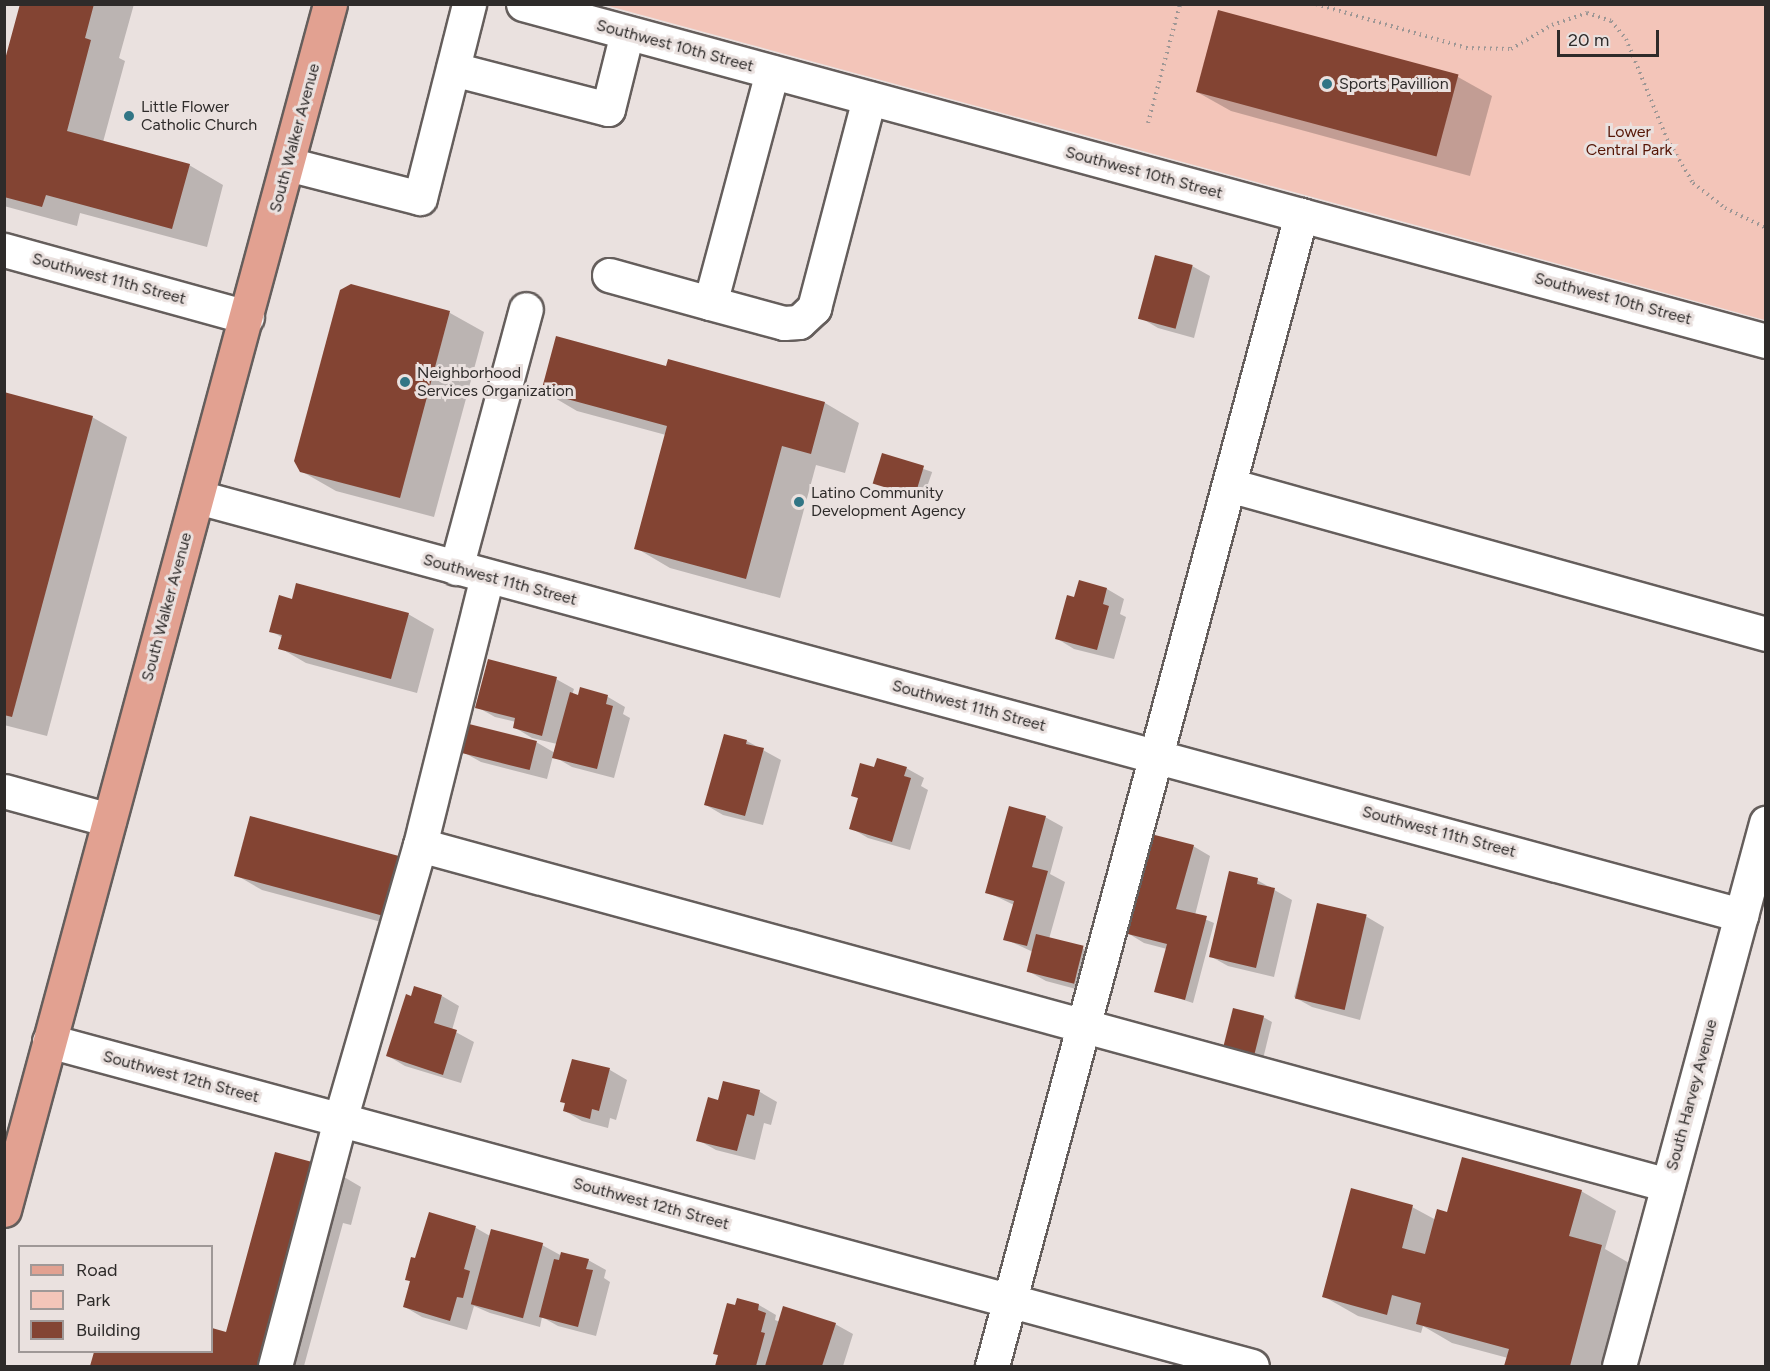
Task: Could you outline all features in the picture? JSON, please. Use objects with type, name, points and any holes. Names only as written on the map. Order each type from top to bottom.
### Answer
[{"type":"main road","name":"South Walker Avenue","points":[[4,1210],[330,4]]},
{"type":"street","points":[[288,164],[420,198],[469,4]]},
{"type":"street","name":"Southwest 10th Street","points":[[523,4],[1766,340]]},
{"type":"street","points":[[453,69],[608,109],[627,33]]},
{"type":"street","points":[[710,303],[772,72]]},
{"type":"street","points":[[609,275],[784,323],[799,322],[808,316],[814,308],[869,98]]},
{"type":"street","points":[[992,1366],[1301,215]]},
{"type":"street","name":"Southwest 11th Street","points":[[4,250],[247,317]]},
{"type":"street","points":[[456,568],[526,309]]},
{"type":"street","points":[[1229,485],[1766,634]]},
{"type":"street","name":"Southwest 11th Street","points":[[198,497],[1741,915]]},
{"type":"street","points":[[275,1366],[340,1120],[420,845],[487,577]]},
{"type":"street","points":[[4,791],[109,820]]},
{"type":"street","name":"South Harvey Avenue","points":[[1619,1366],[1766,823]]},
{"type":"street","points":[[420,845],[1668,1185]]},
{"type":"street","name":"Southwest 12th Street","points":[[49,1041],[1252,1366]]},
{"type":"path","points":[[1148,123],[1180,4]]},
{"type":"path","points":[[1316,4],[1466,48],[1511,49],[1552,25],[1587,13],[1611,21],[1626,39],[1667,140],[1693,183],[1725,208],[1766,228]]},
{"type":"green space","name":"Lower Central Park","points":[[605,5],[1765,5],[1765,320]]},
{"type":"building","points":[[20,4],[94,4],[85,38],[91,40],[67,131],[190,164],[172,229],[46,195],[42,207],[4,197],[4,63]]},
{"type":"building","name":"Sports Pavillion","points":[[1218,10],[1459,74],[1437,157],[1196,92]]},
{"type":"building","points":[[1155,255],[1193,265],[1176,329],[1138,319]]},
{"type":"building","points":[[351,284],[450,311],[400,498],[300,472],[294,461],[340,290]]},
{"type":"building","points":[[556,336],[666,366],[668,359],[825,402],[811,454],[782,446],[746,579],[634,549],[667,426],[541,392]]},
{"type":"building","points":[[4,392],[93,416],[12,717],[4,715]]},
{"type":"building","points":[[882,453],[924,466],[915,496],[873,484]]},
{"type":"building","points":[[1079,580],[1107,588],[1103,604],[1109,606],[1097,650],[1055,639],[1067,595],[1074,597]]},
{"type":"building","points":[[296,583],[409,613],[391,679],[278,649],[282,635],[269,632],[279,595],[292,599]]},
{"type":"building","points":[[488,659],[557,677],[542,736],[513,728],[515,718],[475,708]]},
{"type":"building","points":[[580,687],[608,695],[606,704],[613,706],[597,769],[552,758],[570,692],[578,695]]},
{"type":"building","points":[[469,724],[537,741],[530,770],[462,753]]},
{"type":"building","points":[[724,734],[747,740],[746,744],[764,748],[745,816],[704,805]]},
{"type":"building","points":[[877,758],[907,767],[904,776],[911,778],[892,842],[849,829],[858,798],[851,796],[860,763],[874,767]]},
{"type":"building","points":[[1009,806],[1046,816],[1032,867],[1048,871],[1027,946],[1003,940],[1014,901],[985,893]]},
{"type":"building","points":[[250,816],[401,856],[385,916],[234,876]]},
{"type":"building","points":[[1151,834],[1194,845],[1176,909],[1207,916],[1185,1000],[1154,992],[1167,944],[1124,933]]},
{"type":"building","points":[[1229,871],[1258,878],[1257,884],[1275,888],[1256,968],[1209,957]]},
{"type":"building","points":[[1317,903],[1367,914],[1345,1010],[1295,998]]},
{"type":"building","points":[[1036,934],[1084,946],[1074,984],[1027,972]]},
{"type":"building","points":[[414,986],[442,995],[434,1023],[457,1030],[443,1075],[386,1056],[406,994],[411,996]]},
{"type":"building","points":[[1233,1008],[1264,1016],[1254,1056],[1223,1048]]},
{"type":"building","points":[[572,1059],[610,1068],[599,1111],[592,1109],[590,1119],[563,1111],[565,1103],[560,1102]]},
{"type":"building","points":[[723,1081],[760,1090],[754,1116],[747,1114],[737,1151],[696,1141],[708,1097],[718,1100]]},
{"type":"building","points":[[275,1152],[327,1166],[270,1366],[90,1366],[94,1353],[213,1353],[213,1328],[226,1332]]},
{"type":"building","points":[[1462,1157],[1582,1190],[1569,1236],[1602,1245],[1570,1366],[1504,1366],[1509,1349],[1416,1324],[1421,1303],[1392,1295],[1387,1315],[1322,1297],[1351,1188],[1413,1205],[1402,1248],[1425,1254],[1437,1209],[1447,1212]]},
{"type":"building","points":[[429,1212],[476,1226],[464,1269],[470,1271],[463,1298],[457,1297],[450,1321],[403,1307],[410,1281],[405,1280],[411,1257],[415,1258]]},
{"type":"building","points":[[491,1229],[543,1243],[523,1318],[471,1304]]},
{"type":"building","points":[[561,1252],[589,1259],[586,1269],[593,1270],[578,1327],[539,1317],[554,1259],[559,1260]]},
{"type":"building","points":[[737,1298],[759,1304],[758,1310],[766,1313],[761,1332],[765,1333],[756,1366],[715,1366],[718,1355],[713,1354],[727,1303],[735,1305]]},
{"type":"building","points":[[783,1306],[836,1323],[822,1366],[765,1366]]},
{"type":"place","name":"Sports Pavillion","points":[[1327,84]]},
{"type":"place","name":"Little Flower Catholic Church","points":[[129,116]]},
{"type":"place","name":"Neighborhood Services Organization","points":[[405,382]]},
{"type":"place","name":"Latino Community Development Agency","points":[[799,502]]}]
